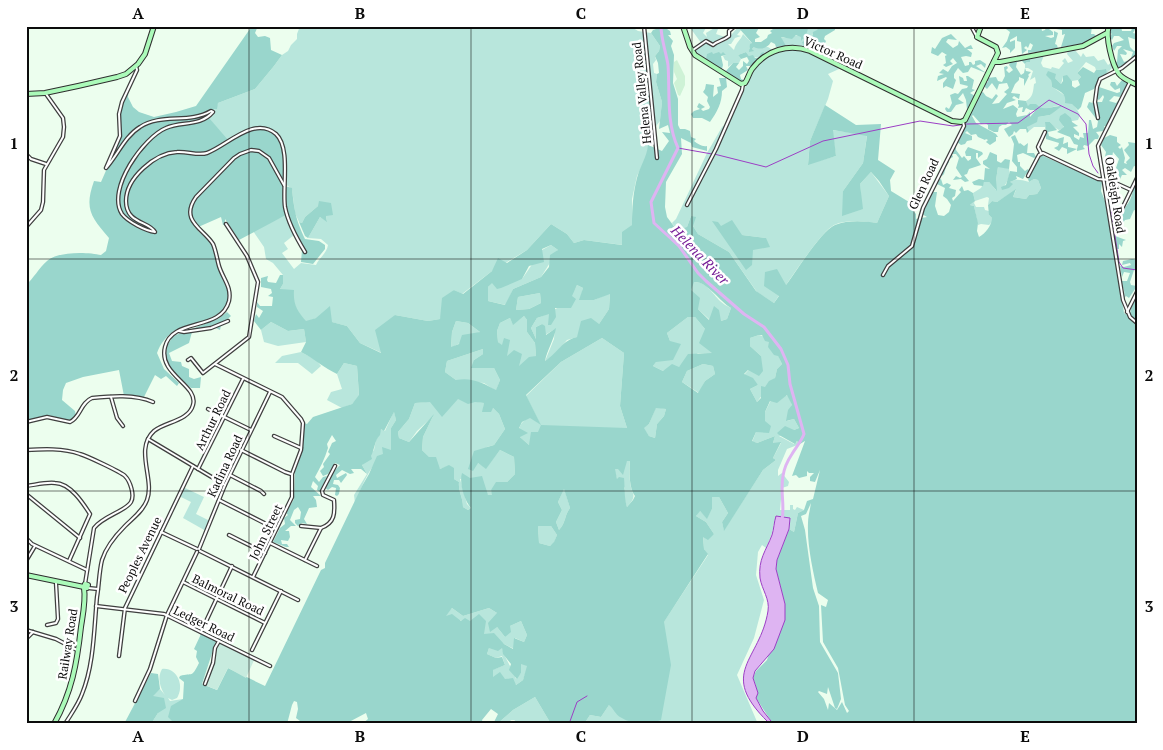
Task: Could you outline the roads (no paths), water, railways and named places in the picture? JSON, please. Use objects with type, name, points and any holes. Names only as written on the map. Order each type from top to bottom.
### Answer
[{"type":"street","points":[[26,94],[45,93],[126,74],[136,66],[147,50],[154,26]]},
{"type":"street","name":"Helena Valley Road","points":[[644,26],[657,158]]},
{"type":"street","points":[[683,26],[691,51],[695,55],[743,84]]},
{"type":"street","points":[[691,51],[706,41],[712,46],[717,41],[725,39],[735,26]]},
{"type":"street","points":[[971,26],[977,37],[996,47],[998,53],[995,61],[1083,46],[1107,33]]},
{"type":"street","points":[[977,37],[981,26]]},
{"type":"street","points":[[1109,26],[1107,33],[1117,71],[1122,77],[1137,85]]},
{"type":"street","name":"Victor Road","points":[[687,205],[716,148],[743,84],[746,82],[752,68],[767,55],[779,49],[799,48],[810,51],[952,121],[964,123]]},
{"type":"street","points":[[1098,118],[1095,102],[1100,79],[1117,71],[1137,56]]},
{"type":"street","name":"Glen Road","points":[[883,275],[888,266],[912,246],[923,208],[995,61]]},
{"type":"street","points":[[136,66],[137,70],[125,94],[119,112],[121,131],[119,141],[106,168],[140,126],[154,121],[194,118],[211,111],[213,112],[198,122],[174,125],[153,136],[125,173],[118,193],[119,207],[126,218],[155,232],[131,216],[126,200],[129,189],[135,179],[154,161],[174,152],[200,154],[208,152],[252,129],[268,130],[280,140],[284,153],[285,207],[296,237],[305,252]]},
{"type":"street","name":"Oakleigh Road","points":[[1130,82],[1098,146],[1122,296],[1127,312],[1137,323]]},
{"type":"street","points":[[26,227],[41,210],[43,202],[42,178],[46,164],[63,137],[63,118],[45,93]]},
{"type":"street","points":[[1045,132],[1038,147],[1041,153],[1052,156],[1093,177],[1109,180],[1131,190]]},
{"type":"street","points":[[65,724],[84,689],[89,667],[102,560],[109,545],[140,512],[147,500],[149,486],[145,447],[148,439],[156,430],[174,422],[185,414],[194,404],[191,393],[168,369],[164,351],[166,343],[180,330],[217,317],[226,308],[229,299],[228,286],[219,267],[213,245],[196,227],[193,221],[191,210],[195,199],[234,158],[253,150],[267,156],[284,185]]},
{"type":"street","points":[[1028,176],[1041,153]]},
{"type":"street","points":[[26,154],[31,159],[46,164]]},
{"type":"street","points":[[1116,221],[1137,178]]},
{"type":"street","points":[[188,360],[191,358],[203,373],[249,337],[258,282],[247,256],[226,224]]},
{"type":"street","points":[[1127,312],[1137,292]]},
{"type":"street","points":[[180,330],[184,332],[211,328],[228,320]]},
{"type":"street","name":"John Street","points":[[215,364],[284,400],[302,420],[301,448],[292,474],[292,497],[253,577]]},
{"type":"street","name":"Arthur Road","points":[[198,469],[243,378]]},
{"type":"street","name":"Kadina Road","points":[[135,701],[150,669],[167,615],[198,550],[241,450],[270,392]]},
{"type":"street","points":[[26,422],[47,417],[70,422],[78,417],[86,400],[96,397],[143,398],[153,402]]},
{"type":"street","points":[[111,397],[117,418],[123,426]]},
{"type":"street","points":[[208,409],[251,430]]},
{"type":"street","points":[[274,436],[301,448]]},
{"type":"street","points":[[148,439],[225,485]]},
{"type":"street","points":[[26,450],[54,450],[80,454],[125,476],[131,488],[133,496],[130,504],[99,521],[94,528],[86,586]]},
{"type":"street","points":[[241,450],[292,474]]},
{"type":"street","name":"Peoples Avenue","points":[[119,656],[125,609],[193,466]]},
{"type":"street","points":[[301,526],[321,528],[327,526],[332,520],[334,500],[322,495],[322,491],[335,466]]},
{"type":"street","points":[[230,475],[264,494]]},
{"type":"street","points":[[26,486],[60,484],[76,495],[90,514],[70,561]]},
{"type":"street","points":[[26,494],[80,538]]},
{"type":"street","points":[[219,500],[276,529]]},
{"type":"street","points":[[305,560],[321,528]]},
{"type":"street","points":[[161,532],[298,600]]},
{"type":"street","points":[[229,535],[265,553]]},
{"type":"street","points":[[26,538],[35,546],[87,570]]},
{"type":"street","points":[[270,543],[317,566]]},
{"type":"street","points":[[26,561],[35,546]]},
{"type":"street","points":[[201,632],[232,566]]},
{"type":"street","points":[[26,575],[98,589]]},
{"type":"street","points":[[47,625],[56,623],[58,619],[56,581]]},
{"type":"street","name":"Balmoral Road","points":[[183,582],[265,623]]},
{"type":"street","name":"Railway Road","points":[[54,724],[69,692],[79,649],[86,586]]},
{"type":"street","points":[[252,650],[281,591]]},
{"type":"street","name":"Ledger Road","points":[[96,606],[167,615],[270,666]]},
{"type":"street","points":[[26,630],[56,639],[79,649]]},
{"type":"street","points":[[26,639],[32,632]]},
{"type":"street","points":[[205,684],[213,663],[215,648],[219,641]]},
{"type":"waterway","name":"Helena River","points":[[661,26],[668,65],[670,117],[678,148],[651,202],[654,223],[679,246],[706,281],[744,314],[764,327],[781,349],[788,365],[790,384],[804,434],[785,468],[782,482],[782,520]]},
{"type":"waterway","points":[[714,154],[766,167],[823,141],[920,121],[953,126],[1018,123],[1049,100],[1078,114],[1086,124],[1089,154],[1093,166],[1098,173]]},
{"type":"waterway","points":[[678,148],[712,154]]},
{"type":"waterway","points":[[1105,172],[1111,190],[1111,210],[1119,262],[1123,268],[1137,270]]},
{"type":"waterway","points":[[569,724],[577,702],[587,696]]}]
